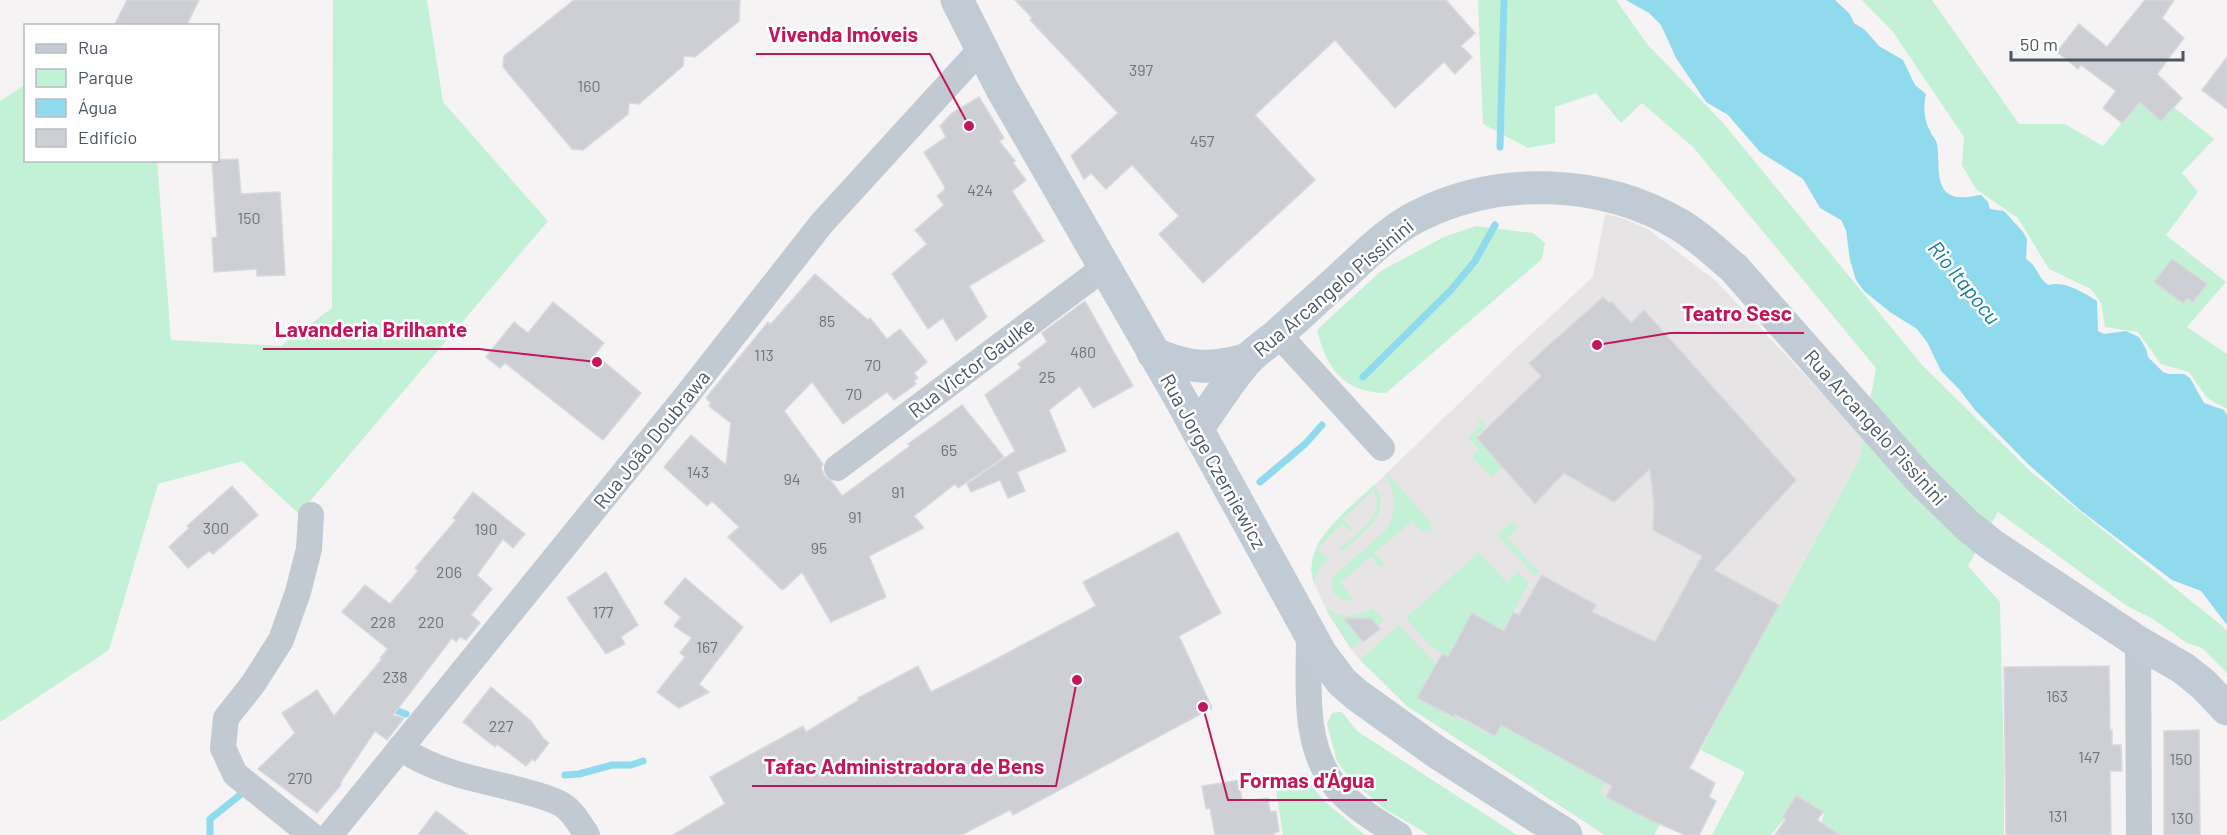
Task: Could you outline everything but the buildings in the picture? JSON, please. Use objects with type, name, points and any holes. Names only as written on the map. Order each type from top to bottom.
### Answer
[{"type":"main road","name":"Rua Jorge Czerniewicz","points":[[957,0],[981,49],[1197,429],[1309,635],[1342,682],[1357,696],[1435,751],[1566,835]]},
{"type":"main road","name":"Rua Arcangelo Pissinini","points":[[1197,429],[1248,359],[1391,234],[1419,216],[1450,203],[1513,190],[1560,188],[1597,192],[1626,200],[1680,225],[1701,239],[1734,268],[1919,478],[1967,525],[1992,545],[2138,642],[2183,669],[2203,684],[2227,709]]},
{"type":"main road","name":"Rua Arcangelo Pissinini","points":[[1153,353],[1187,366],[1225,366],[1248,359]]},
{"type":"street","name":"Rua João Doubrawa","points":[[330,835],[687,395],[822,223],[981,49]]},
{"type":"street","name":"Rua Victor Gaulke","points":[[837,468],[1105,267]]},
{"type":"street","points":[[1278,334],[1382,448]]},
{"type":"street","points":[[310,515],[309,549],[298,592],[281,640],[253,684],[226,718],[222,748],[235,774],[310,835]]},
{"type":"street","points":[[1309,635],[1309,701],[1312,735],[1323,768],[1337,789],[1372,819],[1399,835]]},
{"type":"street","points":[[2138,642],[2139,835]]},
{"type":"street","points":[[1309,701],[1325,687],[1342,682]]},
{"type":"street","points":[[400,748],[419,761],[449,773],[541,795],[562,804],[588,835]]},
{"type":"shaded area","points":[[1605,214],[1625,219],[1649,230],[1716,281],[1864,438],[1860,458],[1654,835],[1605,835],[1407,706],[1351,649],[1328,614],[1311,570],[1318,543],[1326,532],[1593,277]]},
{"type":"green space","points":[[333,0],[427,0],[443,102],[548,221],[299,514],[242,461],[158,484],[109,650],[0,722],[0,101],[24,86],[24,162],[157,162],[171,340],[281,346],[332,308]]},
{"type":"green space","points":[[1478,0],[1616,0],[1647,44],[1723,123],[1923,366],[2031,472],[2227,630],[2227,673],[2202,648],[2187,643],[2153,619],[2127,606],[1998,512],[1968,566],[2000,602],[2004,835],[1819,835],[1824,813],[1798,796],[1786,817],[1771,835],[1712,835],[1745,772],[1701,750],[1716,721],[1636,678],[1698,562],[1780,605],[1860,458],[1876,368],[1693,147],[1642,103],[1621,123],[1596,93],[1555,107],[1555,143],[1528,148],[1483,124]]},
{"type":"green space","points":[[1862,0],[1932,0],[2019,124],[2065,124],[2103,146],[2150,88],[2214,139],[2182,173],[2198,192],[2166,235],[2226,282],[2187,327],[2227,354],[2227,409],[2207,398],[2189,372],[2161,364],[2138,332],[2105,327],[2101,303],[2091,289],[2049,269],[2018,218],[1976,189],[1962,165],[1964,137],[1893,32]]},
{"type":"green space","points":[[1476,226],[1533,233],[1545,243],[1542,259],[1386,393],[1359,388],[1339,376],[1326,356],[1317,330],[1381,271],[1444,237]]},
{"type":"green space","points":[[1478,418],[1486,426],[1476,435],[1504,466],[1491,477],[1472,456],[1479,450],[1468,437],[1481,425],[1476,420]]},
{"type":"green space","points":[[1387,473],[1431,523],[1430,531],[1422,531],[1412,521],[1374,553],[1384,564],[1380,567],[1371,556],[1340,583],[1354,600],[1344,600],[1333,591],[1334,576],[1386,530],[1392,516],[1394,502],[1392,489],[1385,475]]},
{"type":"green space","points":[[1374,485],[1381,505],[1378,514],[1366,530],[1342,551],[1340,548],[1373,516],[1377,499],[1373,490],[1343,519],[1352,529],[1350,531],[1343,524],[1317,548],[1329,529]]},
{"type":"green space","points":[[1513,521],[1518,527],[1507,538],[1535,568],[1541,571],[1535,576],[1497,535]]},
{"type":"green space","points":[[1317,548],[1328,559],[1318,570],[1315,585],[1312,570]]},
{"type":"green space","points":[[1479,552],[1507,583],[1518,572],[1529,583],[1503,630],[1472,613],[1448,657],[1429,645],[1406,618]]},
{"type":"green space","points":[[1326,608],[1337,614],[1349,616],[1372,608],[1384,620],[1377,626],[1371,618],[1349,618],[1346,621],[1361,640],[1351,649]]},
{"type":"green space","points":[[1399,625],[1436,664],[1417,698],[1453,718],[1455,716],[1494,737],[1501,725],[1584,771],[1611,771],[1600,793],[1646,817],[1687,775],[1654,835],[1605,835],[1407,706],[1360,660]]},
{"type":"green space","points":[[1342,712],[1357,731],[1517,835],[1429,835],[1382,807],[1350,779],[1337,761],[1327,724],[1332,713]]},
{"type":"green space","points":[[1306,777],[1323,800],[1365,835],[1283,835],[1276,790]]},
{"type":"water","name":"Rio Itapocu","points":[[1626,0],[1835,0],[1850,14],[1854,23],[1865,30],[1879,46],[1903,60],[1915,85],[1926,94],[1925,118],[1936,142],[1940,180],[1948,193],[1956,197],[1981,195],[1988,202],[1990,209],[2004,211],[2023,232],[2027,239],[2026,259],[2045,282],[2049,285],[2068,286],[2097,301],[2098,331],[2104,334],[2126,331],[2139,337],[2148,357],[2163,372],[2184,374],[2190,378],[2204,403],[2224,410],[2227,415],[2227,625],[2201,591],[2172,580],[2080,510],[2027,463],[1975,410],[1941,371],[1927,342],[1917,329],[1890,312],[1864,291],[1856,280],[1850,260],[1846,230],[1841,220],[1820,208],[1803,179],[1760,152],[1728,115],[1706,102],[1676,58],[1661,25],[1649,13]]},
{"type":"waterway","points":[[1500,147],[1504,0]]},
{"type":"waterway","points":[[1363,377],[1451,290],[1475,261],[1495,225]]},
{"type":"waterway","points":[[1260,482],[1305,444],[1322,425]]},
{"type":"waterway","points":[[390,708],[406,714]]},
{"type":"waterway","points":[[565,775],[579,774],[612,765],[631,765],[643,761]]},
{"type":"waterway","points":[[210,835],[210,819],[240,795]]},
{"type":"place","name":"Vivenda Imóveis","points":[[969,126]]},
{"type":"place","name":"Teatro Sesc","points":[[1597,345]]},
{"type":"place","name":"Lavanderia Brilhante","points":[[597,362]]},
{"type":"place","name":"Tafac Administradora de Bens","points":[[1077,680]]},
{"type":"place","name":"Formas d'Água","points":[[1203,707]]}]
